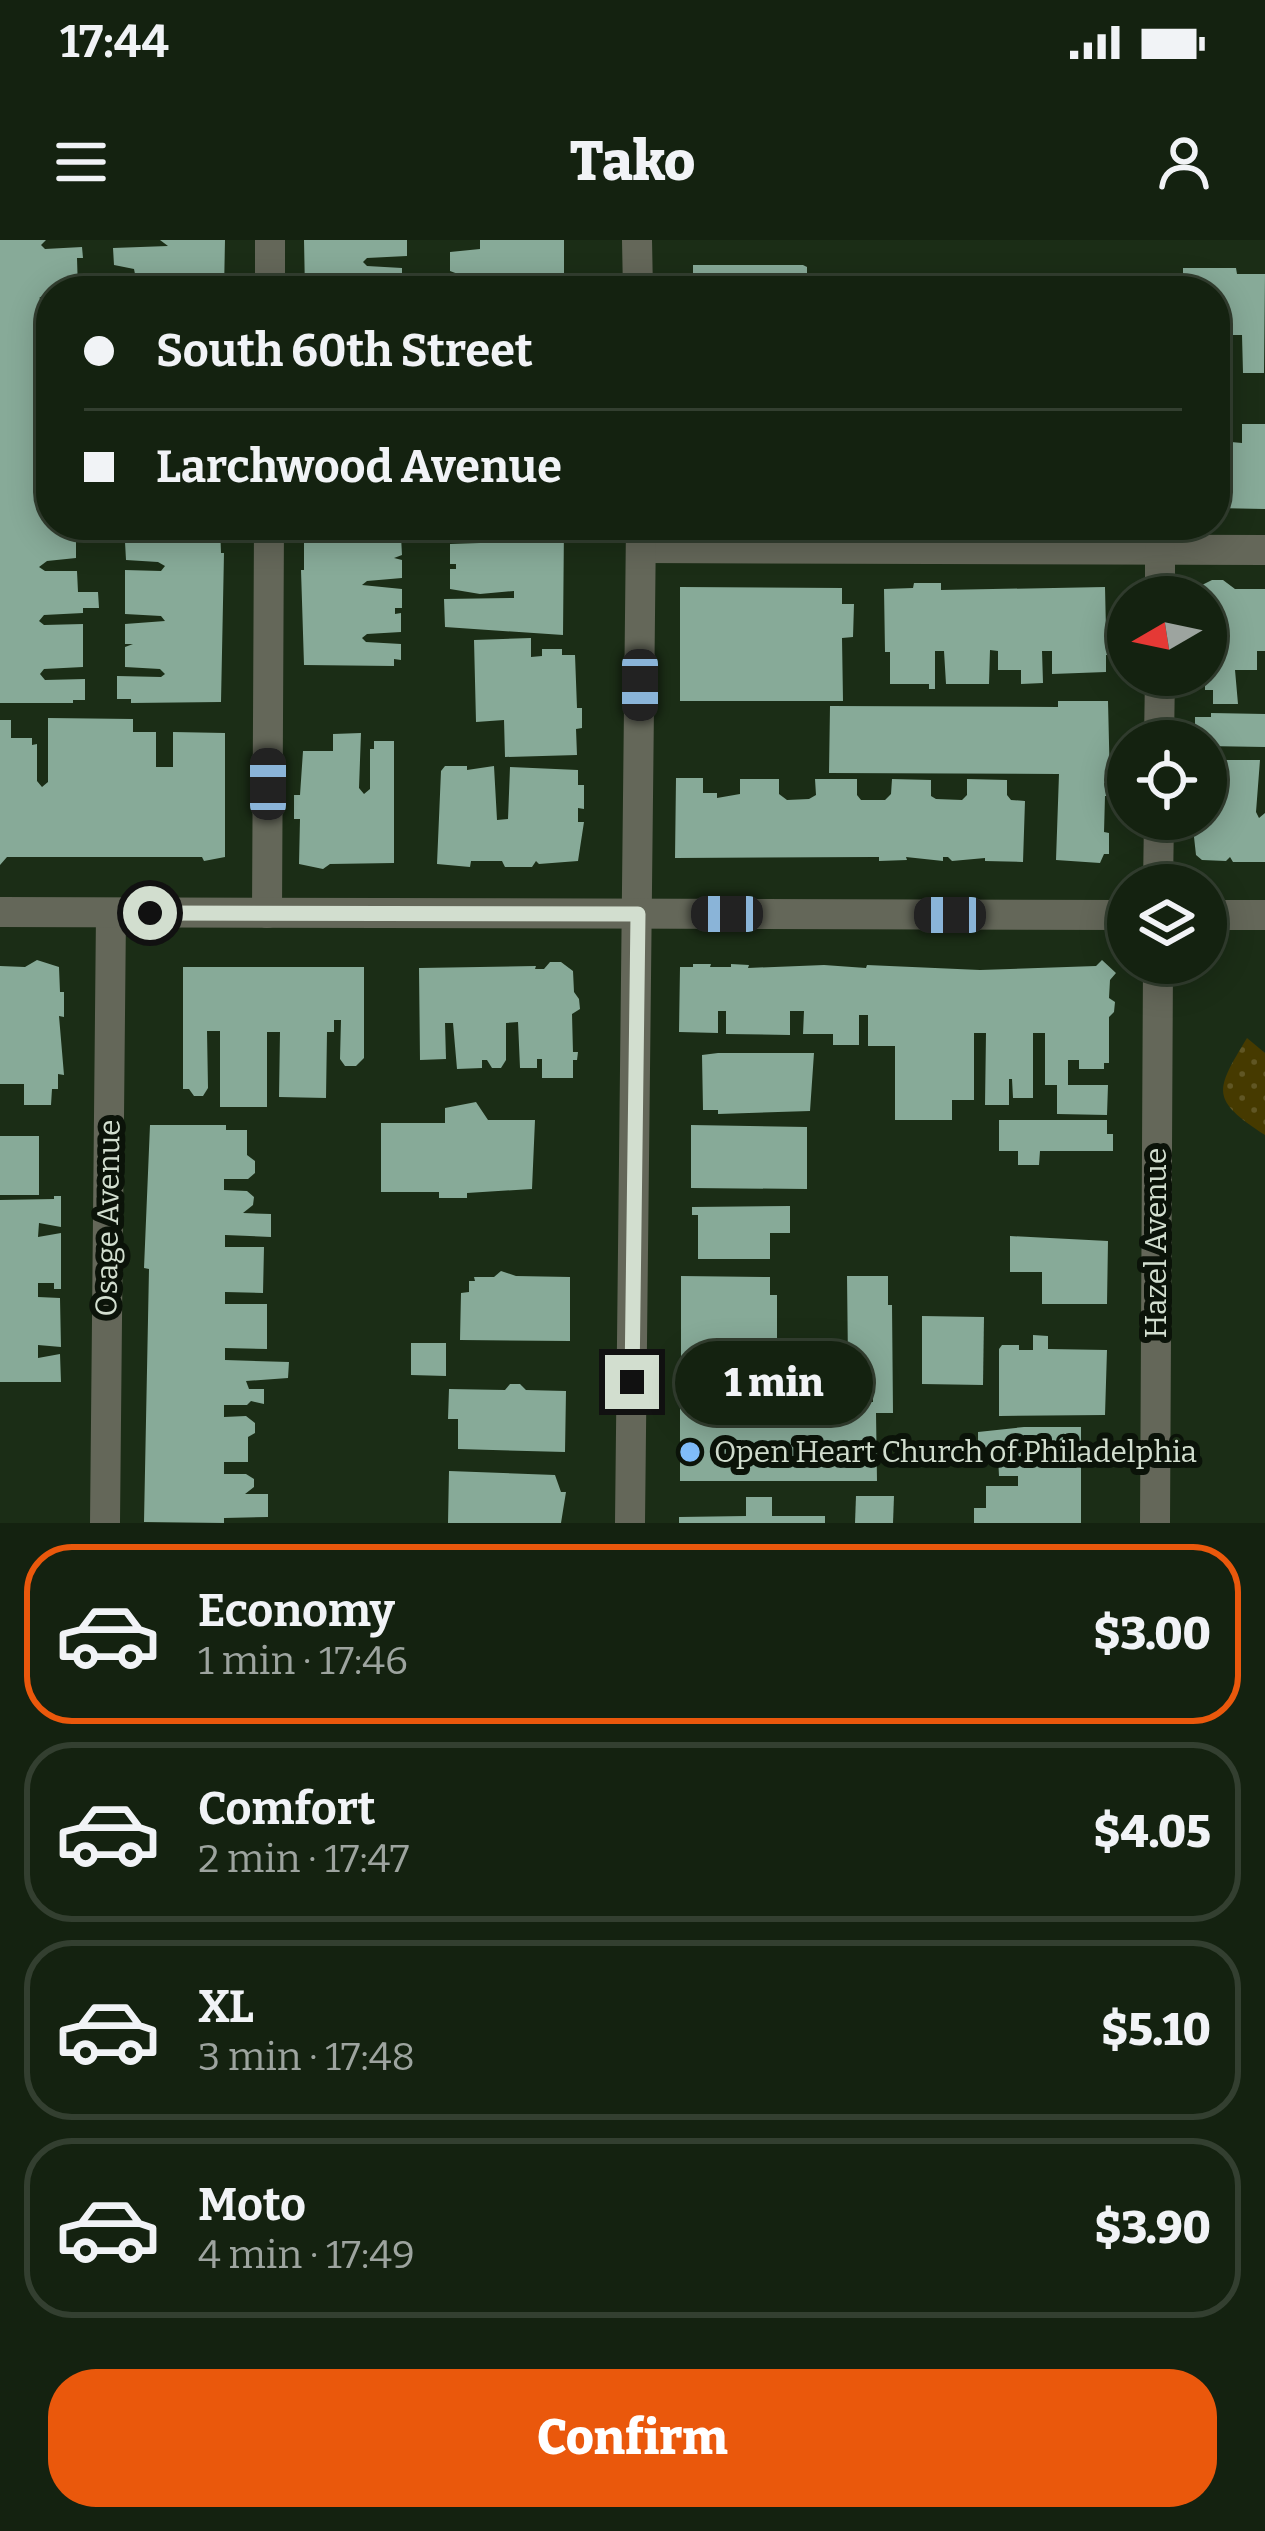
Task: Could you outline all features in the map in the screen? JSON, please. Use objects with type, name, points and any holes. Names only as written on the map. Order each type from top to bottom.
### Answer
[{"type":"street","points":[[270,240],[270,276]]},
{"type":"street","points":[[637,240],[638,276]]},
{"type":"street","points":[[267,913],[269,540]]},
{"type":"street","points":[[630,1523],[641,540]]},
{"type":"street","points":[[789,540],[1265,550]]},
{"type":"street","points":[[1160,550],[1160,576]]},
{"type":"street","points":[[0,912],[1107,915]]},
{"type":"street","name":"Osage Avenue","points":[[105,1523],[110,913]]},
{"type":"street","points":[[1227,915],[1265,915]]},
{"type":"street","name":"Hazel Avenue","points":[[1155,1523],[1158,984]]},
{"type":"shaded area","points":[[1247,1038],[1265,1053],[1265,1135],[1234,1112],[1223,1093],[1229,1070]]},
{"type":"building","points":[[0,240],[46,240],[41,245],[45,249],[82,247],[83,258],[77,258],[78,276],[36,276],[36,540],[76,540],[76,558],[47,561],[39,567],[77,571],[78,592],[98,592],[99,608],[44,615],[39,621],[44,625],[83,624],[83,667],[44,669],[40,674],[45,680],[85,679],[85,700],[0,703]]},
{"type":"building","points":[[160,240],[225,240],[224,276],[126,276],[135,274],[134,269],[114,265],[113,248],[168,246]]},
{"type":"building","points":[[304,240],[407,240],[407,256],[363,262],[402,268],[402,276],[305,276]]},
{"type":"building","points":[[480,240],[564,240],[564,276],[451,276],[458,274],[450,271],[450,252],[480,249]]},
{"type":"building","points":[[693,265],[807,267],[807,276],[693,276]]},
{"type":"building","points":[[1183,268],[1236,268],[1237,274],[1265,274],[1264,373],[1243,373],[1242,335],[1231,335],[1230,368],[1230,276],[831,276],[831,274],[1183,273]]},
{"type":"building","points":[[1242,424],[1265,424],[1265,509],[1230,508],[1230,425],[1231,442],[1242,443]]},
{"type":"building","points":[[221,540],[221,702],[117,699],[117,676],[165,674],[160,669],[125,667],[125,647],[133,644],[125,644],[125,624],[165,621],[161,616],[125,614],[125,570],[161,571],[165,566],[126,560],[125,542]]},
{"type":"building","points":[[304,540],[401,540],[402,555],[394,558],[402,560],[402,578],[362,585],[402,589],[402,608],[395,608],[395,614],[401,613],[401,632],[362,638],[401,644],[401,660],[394,659],[394,666],[304,665]]},
{"type":"building","points":[[564,540],[563,635],[445,627],[444,599],[514,598],[514,591],[480,594],[450,589],[450,569],[456,569],[456,564],[450,564],[450,544]]},
{"type":"building","points":[[914,583],[941,583],[941,590],[1105,587],[1106,672],[1052,674],[1052,651],[1042,651],[1043,683],[1021,684],[1021,670],[998,670],[998,651],[990,650],[989,684],[946,684],[944,651],[935,651],[935,689],[929,689],[929,684],[890,684],[884,589],[913,588]]},
{"type":"building","points":[[1227,583],[1235,589],[1265,589],[1265,651],[1257,651],[1257,670],[1235,670],[1238,704],[1213,704],[1213,696],[1227,696]]},
{"type":"building","points":[[680,587],[842,588],[842,604],[854,604],[853,637],[842,638],[843,701],[680,701]]},
{"type":"building","points":[[531,638],[531,657],[542,656],[542,649],[575,655],[577,708],[582,708],[582,728],[576,729],[577,755],[505,757],[504,720],[476,722],[474,640]]},
{"type":"building","points":[[1058,701],[1108,701],[1104,832],[1109,854],[1100,863],[1056,860],[1059,774],[829,773],[830,706],[1058,707]]},
{"type":"building","points":[[1211,713],[1265,714],[1265,747],[1227,746],[1227,720],[1195,720],[1211,717]]},
{"type":"building","points":[[48,718],[133,719],[133,732],[156,732],[156,767],[173,767],[173,732],[225,733],[225,857],[204,861],[202,857],[7,857],[0,865],[0,720],[11,720],[11,738],[32,738],[32,745],[37,744],[37,781],[42,787],[48,782]]},
{"type":"building","points":[[361,733],[359,788],[364,794],[370,789],[374,741],[394,741],[394,863],[330,864],[323,869],[299,864],[300,819],[294,819],[294,795],[300,795],[303,751],[333,751],[333,734]]},
{"type":"building","points":[[1227,760],[1260,760],[1256,812],[1259,818],[1265,813],[1265,862],[1233,862],[1230,857],[1202,860],[1196,855],[1194,840],[1227,840]]},
{"type":"building","points":[[445,766],[467,766],[467,770],[494,766],[497,820],[508,819],[510,767],[578,770],[578,785],[584,785],[584,809],[578,808],[578,822],[584,822],[578,861],[536,861],[532,867],[505,867],[502,861],[471,861],[470,867],[437,864]]},
{"type":"building","points":[[676,778],[703,778],[703,793],[717,793],[717,798],[740,794],[740,779],[779,779],[779,794],[787,800],[816,795],[815,779],[857,779],[861,800],[885,800],[891,794],[892,779],[931,780],[931,796],[962,800],[967,795],[967,779],[1007,780],[1011,800],[1025,801],[1023,862],[952,861],[948,857],[943,861],[675,858]]},
{"type":"building","points":[[37,960],[59,967],[60,992],[64,992],[64,1017],[59,1016],[64,1075],[58,1074],[51,1105],[24,1105],[24,1084],[0,1084],[0,966],[25,967]]},
{"type":"building","points":[[1102,960],[1107,965],[1109,998],[1115,1002],[1109,1017],[1109,1063],[1104,1063],[1104,1069],[1079,1069],[1079,1060],[1068,1060],[1068,1085],[1108,1085],[1107,1115],[1057,1114],[1057,1085],[1045,1085],[1045,1033],[1033,1033],[1033,1098],[1013,1098],[1009,1079],[1009,1105],[985,1105],[986,1033],[974,1033],[974,1100],[952,1100],[952,1120],[895,1120],[895,1046],[868,1046],[868,1015],[859,1015],[859,1045],[833,1045],[833,1034],[803,1034],[804,1011],[790,1011],[790,1035],[726,1034],[726,1011],[718,1011],[718,1033],[679,1032],[680,967],[693,964],[980,970],[1096,966]]},
{"type":"building","points":[[550,962],[561,962],[573,971],[579,999],[580,1009],[572,1014],[573,1052],[578,1052],[573,1078],[542,1078],[542,1059],[537,1059],[537,1068],[520,1068],[518,1022],[506,1023],[506,1060],[501,1068],[482,1060],[482,1068],[457,1069],[453,1023],[445,1023],[446,1059],[420,1060],[419,968],[544,969]]},
{"type":"building","points":[[183,967],[364,967],[364,1058],[356,1066],[345,1066],[340,1059],[341,1020],[334,1020],[334,1032],[327,1032],[326,1098],[279,1097],[280,1032],[267,1032],[267,1107],[220,1107],[220,1031],[207,1031],[208,1088],[203,1096],[194,1096],[183,1089]]},
{"type":"building","points":[[814,1053],[810,1111],[718,1114],[718,1110],[703,1110],[702,1055]]},
{"type":"building","points":[[476,1102],[488,1120],[535,1120],[532,1189],[467,1193],[467,1198],[439,1198],[439,1192],[381,1192],[381,1123],[445,1123],[445,1108]]},
{"type":"building","points":[[999,1120],[1107,1120],[1113,1151],[1040,1151],[1039,1165],[1018,1165],[1018,1151],[999,1151]]},
{"type":"building","points":[[150,1125],[226,1125],[226,1130],[247,1130],[247,1155],[255,1161],[255,1173],[248,1179],[224,1179],[224,1190],[247,1191],[254,1197],[253,1205],[243,1213],[271,1214],[271,1237],[225,1235],[225,1247],[264,1247],[263,1293],[225,1292],[225,1304],[267,1304],[267,1349],[225,1348],[225,1360],[289,1362],[288,1378],[246,1381],[249,1389],[264,1389],[264,1404],[224,1405],[224,1417],[246,1416],[255,1423],[255,1433],[248,1437],[248,1462],[224,1462],[224,1474],[246,1474],[254,1479],[254,1487],[245,1494],[268,1494],[268,1517],[224,1518],[224,1523],[144,1522],[149,1269],[144,1268]]},
{"type":"building","points":[[691,1125],[807,1127],[807,1189],[691,1188]]},
{"type":"building","points":[[0,1136],[39,1136],[39,1195],[0,1195]]},
{"type":"building","points":[[61,1196],[61,1227],[39,1223],[38,1237],[61,1233],[61,1289],[54,1289],[54,1283],[38,1283],[38,1297],[60,1298],[61,1347],[38,1345],[38,1358],[60,1354],[61,1382],[0,1382],[0,1200]]},
{"type":"building","points":[[790,1206],[790,1233],[770,1233],[770,1259],[698,1259],[698,1215],[692,1215],[692,1207]]},
{"type":"building","points":[[1010,1236],[1108,1241],[1107,1304],[1042,1304],[1042,1272],[1010,1272]]},
{"type":"building","points":[[501,1271],[516,1276],[570,1277],[570,1341],[460,1340],[461,1293],[469,1292],[474,1277],[494,1277]]},
{"type":"building","points":[[681,1276],[770,1277],[770,1295],[777,1295],[777,1348],[769,1348],[769,1366],[681,1366]]},
{"type":"building","points":[[847,1276],[888,1276],[893,1413],[876,1413],[877,1481],[680,1481],[680,1399],[873,1402],[873,1384],[847,1385],[847,1379],[835,1379],[835,1363],[848,1363]]},
{"type":"building","points":[[922,1316],[984,1317],[983,1385],[922,1384]]},
{"type":"building","points":[[1033,1335],[1048,1336],[1048,1349],[1107,1350],[1105,1415],[999,1416],[999,1349],[1019,1345],[1019,1350],[1033,1350]]},
{"type":"building","points":[[411,1343],[446,1343],[446,1376],[411,1375]]},
{"type":"building","points":[[510,1384],[526,1390],[566,1391],[565,1452],[458,1449],[458,1419],[448,1419],[449,1389],[505,1390]]},
{"type":"building","points":[[1081,1427],[1081,1523],[974,1523],[974,1508],[986,1508],[986,1486],[1018,1486],[1018,1476],[999,1476],[998,1456],[978,1456],[978,1432]]},
{"type":"building","points":[[449,1471],[555,1475],[561,1492],[566,1492],[561,1523],[448,1523]]},
{"type":"building","points":[[856,1496],[894,1496],[893,1523],[855,1523]]},
{"type":"building","points":[[746,1497],[772,1497],[772,1516],[825,1516],[825,1523],[679,1523],[679,1517],[746,1516]]},
{"type":"place","name":"Open Heart Church of Philadelphia","points":[[690,1452]]},
{"type":"route","points":[[150,913],[638,914],[632,1382]]}]
